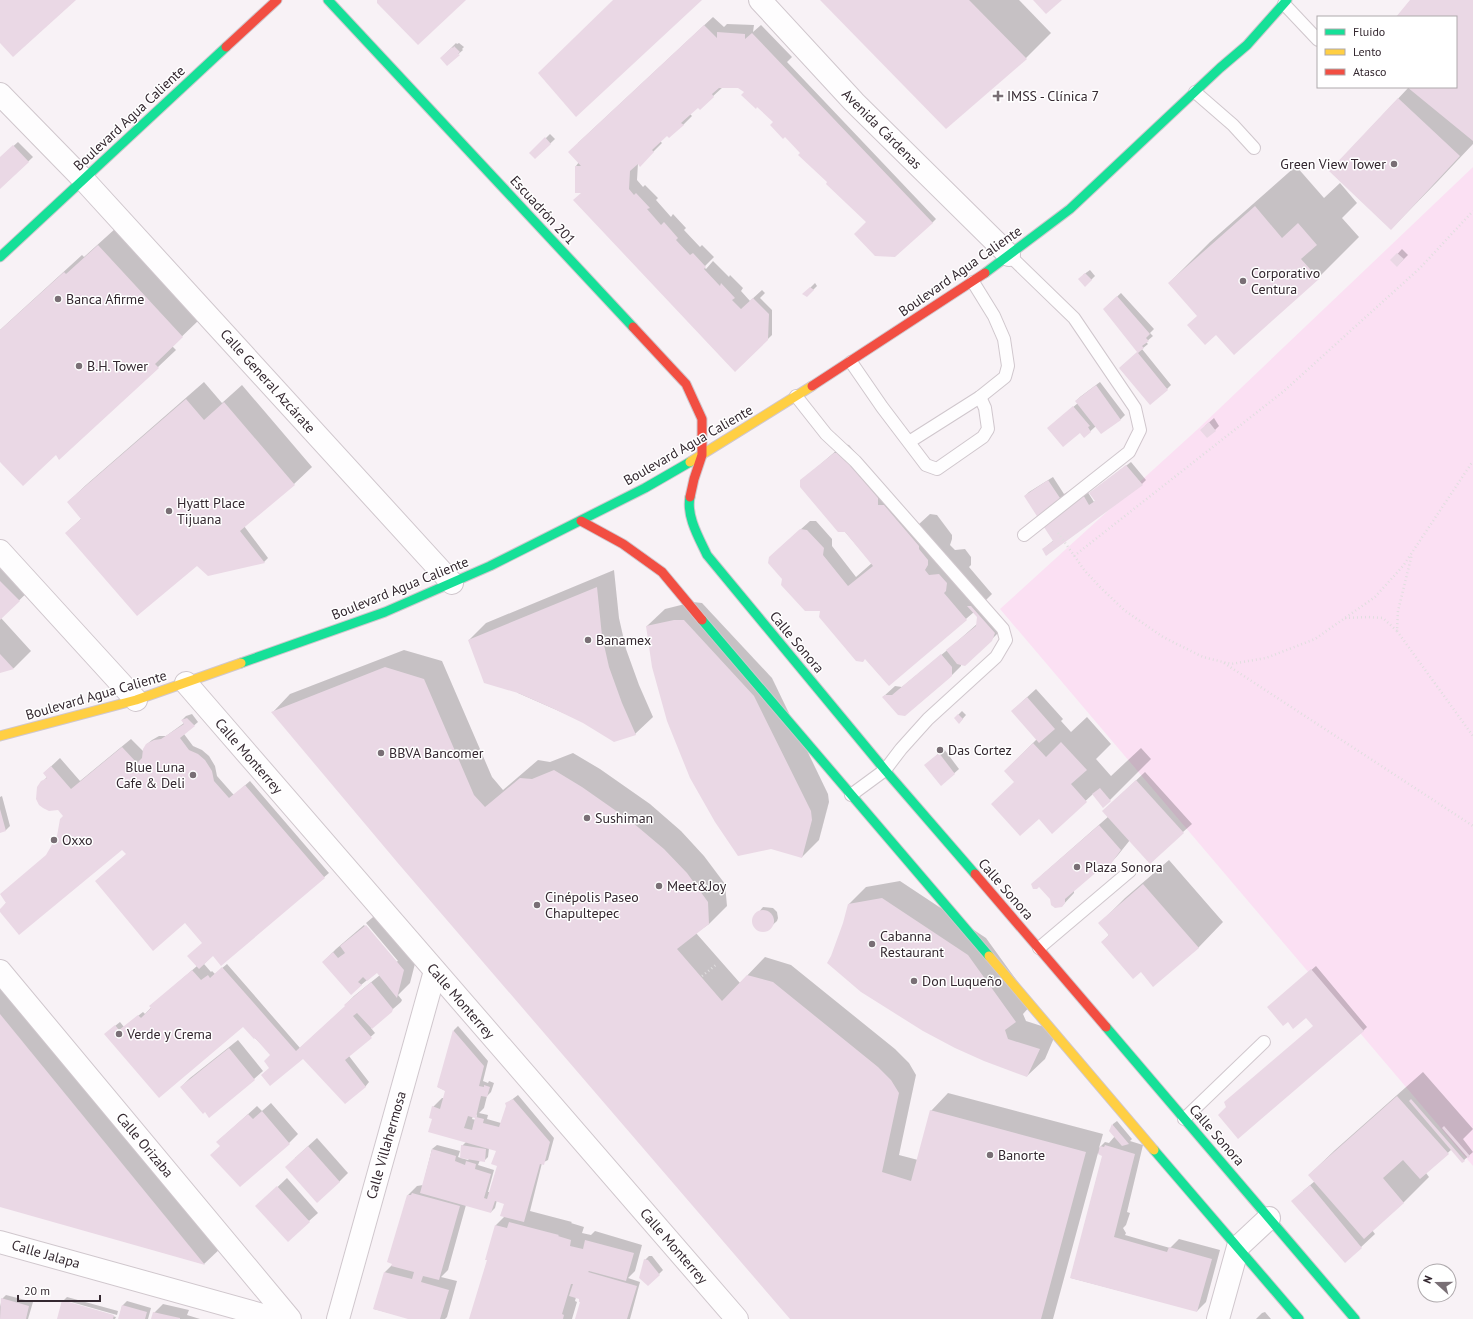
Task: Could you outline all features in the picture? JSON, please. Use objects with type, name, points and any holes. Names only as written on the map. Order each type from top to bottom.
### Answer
[{"type":"street","name":"Boulevard Agua Caliente","points":[[0,257],[83,178],[277,0]]},
{"type":"street","name":"Escuadrón 201","points":[[328,0],[686,384],[702,419],[702,455]]},
{"type":"street","name":"Avenida Cárdenas","points":[[760,0],[854,102],[1009,255]]},
{"type":"street","name":"Boulevard Agua Caliente","points":[[0,736],[136,700],[186,684],[385,612],[452,583],[582,521],[645,488],[702,455],[851,362],[973,282],[1070,209],[1247,45],[1286,2]]},
{"type":"street","name":"Calle General Azcárate","points":[[0,94],[83,178],[452,583]]},
{"type":"street","name":"Calle Sonora","points":[[702,455],[694,479],[689,503],[695,531],[707,555],[885,770],[1039,948],[1355,1319]]},
{"type":"street","points":[[582,521],[613,536],[636,551],[662,572],[1299,1319]]},
{"type":"street","points":[[0,551],[136,700]]},
{"type":"street","name":"Calle Monterrey","points":[[186,684],[737,1319]]},
{"type":"street","name":"Calle Villahermosa","points":[[338,1319],[435,970]]},
{"type":"street","name":"Calle Orizaba","points":[[0,971],[290,1319]]},
{"type":"street","points":[[1218,1319],[1238,1247],[1269,1218]]},
{"type":"street","name":"Calle Jalapa","points":[[0,1242],[277,1319]]},
{"type":"lane","points":[[1286,2],[1317,39]]},
{"type":"lane","points":[[1195,92],[1233,125],[1254,148]]},
{"type":"lane","points":[[1009,255],[1074,318],[1135,408],[1140,430],[1129,452],[1024,535]]},
{"type":"lane","points":[[909,442],[980,397],[1005,377],[1008,366],[1004,339],[994,316],[973,282]]},
{"type":"lane","points":[[851,362],[926,465],[937,469],[983,437],[988,428],[985,408],[980,397]]},
{"type":"lane","points":[[796,396],[826,434],[855,461],[1003,629],[1006,640],[996,657],[928,719],[901,749],[885,770],[851,795]]},
{"type":"lane","points":[[1039,948],[1130,871]]},
{"type":"lane","points":[[1184,1119],[1264,1042]]},
{"type":"path","points":[[1074,556],[1284,391],[1420,268],[1473,211]]},
{"type":"path","points":[[1047,518],[1085,571],[1124,610],[1163,637],[1203,657],[1231,664],[1266,658],[1315,639],[1375,597],[1403,566],[1473,461]]},
{"type":"path","points":[[1397,631],[1398,611],[1413,551]]},
{"type":"path","points":[[1344,618],[1383,618],[1397,631],[1473,736]]},
{"type":"path","points":[[1222,662],[1473,826]]},
{"type":"path","points":[[702,976],[717,964]]},
{"type":"shaded area","points":[[1473,167],[1473,1166],[1000,609],[1199,428]]},
{"type":"building","points":[[0,0],[76,0],[13,57],[0,43]]},
{"type":"building","points":[[377,0],[466,0],[418,45],[377,3]]},
{"type":"building","points":[[613,0],[702,0],[576,117],[538,73]]},
{"type":"building","points":[[820,0],[969,0],[1027,59],[946,129]]},
{"type":"building","points":[[1033,0],[1062,0],[1046,14]]},
{"type":"building","points":[[1410,0],[1473,0],[1473,141],[1408,88],[1457,88],[1457,16],[1397,16]]},
{"type":"building","points":[[704,25],[717,38],[717,32],[745,34],[745,39],[752,33],[933,223],[895,257],[875,256],[854,234],[866,222],[798,155],[800,153],[785,137],[783,139],[770,125],[773,122],[741,95],[744,92],[738,88],[719,88],[712,94],[714,97],[700,110],[698,108],[681,123],[684,125],[669,138],[667,136],[652,150],[654,152],[640,167],[638,164],[630,171],[629,189],[634,195],[636,193],[650,208],[647,209],[661,225],[664,222],[678,238],[676,240],[690,255],[693,253],[706,267],[704,269],[720,286],[721,283],[735,298],[732,300],[741,309],[753,298],[769,314],[768,340],[735,372],[573,200],[581,193],[575,193],[575,166],[581,166],[568,152]]},
{"type":"building","points":[[454,46],[460,52],[458,54],[460,55],[447,66],[440,58]]},
{"type":"building","name":"Green View Tower","points":[[1398,98],[1460,156],[1391,230],[1329,171]]},
{"type":"building","points":[[545,137],[551,144],[535,159],[529,153]]},
{"type":"building","points":[[13,145],[29,162],[0,189],[0,157]]},
{"type":"building","name":"Corporativo Centura","points":[[1255,206],[1282,238],[1298,223],[1317,245],[1301,259],[1319,279],[1234,355],[1216,335],[1205,345],[1187,325],[1197,316],[1168,283]]},
{"type":"building","name":"B.H. Tower","points":[[98,245],[183,337],[155,364],[159,368],[59,460],[56,455],[23,486],[0,462],[0,330],[64,272],[66,274]]},
{"type":"building","points":[[1397,253],[1404,259],[1397,267],[1390,260]]},
{"type":"building","points":[[1085,273],[1092,280],[1085,287],[1078,279]]},
{"type":"building","points":[[810,287],[814,290],[807,297],[802,294]]},
{"type":"building","points":[[1117,296],[1150,334],[1146,338],[1149,341],[1142,346],[1144,348],[1138,353],[1168,390],[1150,405],[1119,368],[1137,352],[1103,309]]},
{"type":"building","points":[[1096,385],[1121,420],[1101,434],[1075,401]]},
{"type":"building","name":"Hyatt Place Tijuana","points":[[186,399],[204,420],[224,402],[295,485],[240,531],[265,563],[208,576],[197,566],[137,616],[65,533],[81,519],[67,502]]},
{"type":"building","points":[[1073,406],[1090,426],[1088,427],[1091,432],[1084,438],[1080,433],[1063,447],[1047,428]]},
{"type":"building","points":[[1209,422],[1216,431],[1207,438],[1200,430]]},
{"type":"building","points":[[834,453],[840,453],[878,498],[878,505],[884,505],[919,546],[919,549],[928,560],[928,565],[925,570],[929,575],[939,574],[947,583],[946,591],[944,593],[967,620],[889,686],[865,659],[863,662],[856,661],[819,617],[820,611],[805,611],[781,585],[782,579],[768,563],[769,557],[800,529],[807,530],[824,548],[823,555],[848,586],[873,566],[845,532],[838,532],[800,487],[800,480]]},
{"type":"building","points":[[1126,465],[1143,485],[1046,556],[1042,549],[1053,541],[1024,496],[1048,480],[1060,498],[1078,486],[1089,505],[1095,501],[1089,493]]},
{"type":"building","points":[[0,581],[20,601],[0,620]]},
{"type":"building","points":[[597,587],[602,636],[609,667],[622,703],[636,735],[614,742],[583,723],[552,708],[518,693],[484,683],[468,640]]},
{"type":"building","points":[[967,606],[971,606],[995,633],[992,641],[965,666],[957,664],[946,650],[976,626],[977,617]]},
{"type":"building","points":[[674,620],[684,620],[754,696],[811,811],[812,820],[802,858],[771,849],[738,856],[715,822],[690,778],[667,721],[652,667],[646,626]]},
{"type":"building","points":[[0,654],[14,669],[0,673]]},
{"type":"building","points":[[941,654],[952,667],[952,676],[905,716],[898,715],[882,697],[885,695],[892,695]]},
{"type":"building","points":[[385,667],[424,679],[474,795],[485,807],[520,778],[532,779],[554,770],[582,787],[632,822],[664,849],[687,873],[708,902],[709,924],[677,949],[722,1001],[747,975],[773,982],[878,1067],[891,1080],[899,1093],[882,1172],[911,1181],[930,1110],[1086,1152],[1041,1319],[790,1319],[397,862],[271,712]]},
{"type":"building","points":[[1027,697],[1055,729],[1039,743],[1011,711]]},
{"type":"building","points":[[958,714],[963,719],[959,724],[954,718]]},
{"type":"building","points":[[187,718],[195,726],[180,738],[189,750],[198,754],[205,760],[212,771],[214,781],[229,798],[245,785],[325,878],[221,966],[213,956],[199,969],[187,956],[202,943],[185,923],[153,951],[95,881],[126,854],[122,850],[19,935],[0,912],[0,909],[6,903],[0,894],[46,855],[57,836],[60,819],[63,816],[58,810],[49,811],[43,808],[39,805],[36,799],[37,787],[41,781],[47,778],[43,773],[51,766],[71,789],[122,747],[137,763],[142,758],[143,749],[146,744],[154,740],[161,739],[184,724],[181,720]]},
{"type":"building","points":[[1061,742],[1087,770],[1071,784],[1087,802],[1052,834],[1039,819],[1020,836],[991,804],[1014,782],[1004,771],[1033,743],[1046,757]]},
{"type":"building","points":[[939,753],[955,774],[941,786],[924,765]]},
{"type":"building","points":[[1136,780],[1184,833],[1150,864],[1102,811]]},
{"type":"building","points":[[1100,788],[1111,801],[1103,808],[1092,794]]},
{"type":"building","points":[[0,809],[6,831],[0,833]]},
{"type":"building","name":"Plaza Sonora","points":[[1099,825],[1121,850],[1110,865],[1100,869],[1065,899],[1065,903],[1062,907],[1055,908],[1051,905],[1050,899],[1039,887],[1037,889],[1033,889],[1031,884]]},
{"type":"building","points":[[1143,884],[1199,948],[1153,987],[1141,972],[1133,979],[1101,942],[1109,935],[1098,923]]},
{"type":"building","points":[[882,898],[968,955],[1016,1022],[1005,1030],[1008,1039],[1040,1049],[1027,1077],[984,1061],[923,1031],[861,992],[827,963],[843,923],[848,904]]},
{"type":"building","points":[[763,910],[771,913],[774,921],[771,929],[763,932],[755,929],[752,921],[755,913]]},
{"type":"building","points":[[366,925],[404,970],[397,998],[377,973],[367,981],[363,977],[358,982],[362,985],[351,995],[322,962],[333,952],[338,958],[345,953],[340,946]]},
{"type":"building","points":[[222,967],[296,1051],[345,1006],[344,1005],[371,982],[393,1009],[392,1012],[372,1029],[357,1013],[353,1016],[372,1038],[345,1060],[366,1087],[345,1104],[303,1059],[270,1086],[261,1075],[269,1068],[264,1061],[270,1055],[243,1027],[159,1098],[104,1034],[115,1025],[119,1030],[138,1015],[141,1018],[151,1008],[149,1006],[192,970],[201,980],[208,975],[210,978]]},
{"type":"building","points":[[1311,969],[1364,1031],[1238,1139],[1218,1115],[1226,1107],[1224,1102],[1313,1026],[1306,1018],[1293,1029],[1288,1022],[1283,1026],[1267,1007]]},
{"type":"building","points":[[0,1014],[205,1265],[0,1207]]},
{"type":"building","points":[[453,1030],[484,1066],[479,1086],[484,1087],[484,1085],[490,1087],[487,1097],[481,1096],[476,1117],[484,1119],[483,1123],[499,1127],[506,1106],[505,1103],[513,1099],[550,1142],[544,1165],[540,1164],[524,1222],[500,1216],[504,1204],[495,1201],[491,1213],[420,1193],[432,1149],[456,1156],[455,1161],[465,1165],[466,1161],[476,1164],[475,1169],[491,1174],[484,1198],[487,1199],[497,1166],[491,1164],[496,1151],[428,1132],[432,1119],[429,1118],[432,1106],[440,1109],[445,1091],[437,1087]],"holes":[[[468,1116],[475,1118],[472,1130],[464,1128]]]},
{"type":"building","points":[[229,1048],[255,1080],[209,1118],[205,1112],[203,1114],[180,1087]]},
{"type":"building","points":[[1397,1096],[1449,1154],[1420,1179],[1403,1160],[1383,1178],[1404,1203],[1364,1239],[1308,1175]]},
{"type":"building","points":[[1411,1099],[1465,1161],[1462,1163],[1409,1101]]},
{"type":"building","points":[[262,1111],[290,1144],[240,1187],[210,1155],[220,1146],[216,1142],[248,1114],[253,1119]]},
{"type":"building","points":[[1112,1124],[1129,1144],[1122,1146],[1109,1131]]},
{"type":"building","points":[[1444,1126],[1470,1156],[1468,1158],[1442,1128]]},
{"type":"building","points":[[461,1145],[486,1149],[485,1162],[460,1158]]},
{"type":"building","points":[[1105,1145],[1135,1154],[1114,1237],[1167,1252],[1169,1247],[1212,1259],[1197,1312],[1070,1278],[1102,1156],[1098,1154],[1100,1146],[1104,1147]]},
{"type":"building","points":[[308,1146],[340,1182],[317,1203],[285,1167]]},
{"type":"building","points":[[1310,1185],[1362,1248],[1345,1263],[1291,1201]]},
{"type":"building","points":[[277,1186],[310,1222],[288,1242],[255,1206]]},
{"type":"building","points":[[412,1193],[460,1206],[439,1280],[423,1276],[421,1282],[449,1290],[440,1319],[408,1319],[373,1309],[384,1272],[412,1279],[414,1272],[391,1266],[392,1264],[387,1262],[407,1195],[411,1195]]},
{"type":"building","points":[[509,1222],[559,1235],[558,1236],[571,1240],[570,1246],[583,1249],[585,1240],[634,1253],[626,1281],[589,1271],[588,1272],[637,1286],[627,1319],[575,1319],[580,1302],[579,1299],[569,1296],[573,1284],[571,1284],[562,1314],[564,1315],[563,1319],[469,1319],[487,1260],[485,1260],[495,1225],[507,1228]]},
{"type":"building","points":[[644,1259],[648,1260],[660,1275],[648,1286],[639,1278]]},
{"type":"building","points":[[1,1298],[29,1306],[26,1319],[0,1319]]},
{"type":"building","points":[[62,1300],[114,1315],[113,1319],[57,1319]]},
{"type":"building","points":[[122,1305],[147,1312],[145,1319],[118,1319]]},
{"type":"building","points":[[153,1312],[180,1318],[180,1319],[151,1319]]},
{"type":"traffic: fast","points":[[328,0],[633,327]]},
{"type":"traffic: fast","points":[[985,273],[1070,209],[1220,68],[1247,45],[1287,0]]},
{"type":"traffic: fast","points":[[0,257],[226,47]]},
{"type":"traffic: fast","points":[[241,663],[385,612],[490,566],[645,488],[690,462]]},
{"type":"traffic: fast","points":[[690,497],[689,504],[692,519],[707,555],[885,770],[975,874]]},
{"type":"traffic: fast","points":[[702,620],[989,956]]},
{"type":"traffic: fast","points":[[1106,1027],[1355,1319]]},
{"type":"traffic: fast","points":[[1154,1150],[1299,1319]]},
{"type":"traffic: slow","points":[[690,462],[812,386]]},
{"type":"traffic: slow","points":[[0,736],[136,700],[241,663]]},
{"type":"traffic: slow","points":[[989,956],[1154,1150]]},
{"type":"traffic: jam","points":[[226,47],[277,0]]},
{"type":"traffic: jam","points":[[812,386],[985,273]]},
{"type":"traffic: jam","points":[[633,327],[686,384],[702,419],[702,455],[690,497]]},
{"type":"traffic: jam","points":[[581,521],[623,544],[662,572],[702,620]]},
{"type":"traffic: jam","points":[[975,874],[1106,1027]]},
{"type":"place","name":"IMSS - Clínica 7","points":[[998,96]]},
{"type":"place","name":"Green View Tower","points":[[1394,164]]},
{"type":"place","name":"Corporativo Centura","points":[[1243,281]]},
{"type":"place","name":"Banca Afirme","points":[[58,299]]},
{"type":"place","name":"B.H. Tower","points":[[79,366]]},
{"type":"place","name":"Hyatt Place Tijuana","points":[[169,511]]},
{"type":"place","name":"Banamex","points":[[588,640]]},
{"type":"place","name":"Das Cortez","points":[[940,750]]},
{"type":"place","name":"BBVA Bancomer","points":[[381,753]]},
{"type":"place","name":"Blue Luna Cafe & Deli","points":[[193,775]]},
{"type":"place","name":"Sushiman","points":[[587,818]]},
{"type":"place","name":"Oxxo","points":[[54,840]]},
{"type":"place","name":"Plaza Sonora","points":[[1077,867]]},
{"type":"place","name":"Meet&Joy","points":[[659,886]]},
{"type":"place","name":"Cinépolis Paseo Chapultepec","points":[[537,905]]},
{"type":"place","name":"Cabanna Restaurant","points":[[872,944]]},
{"type":"place","name":"Don Luqueño","points":[[914,981]]},
{"type":"place","name":"Verde y Crema","points":[[119,1034]]},
{"type":"place","name":"Banorte","points":[[990,1155]]}]
